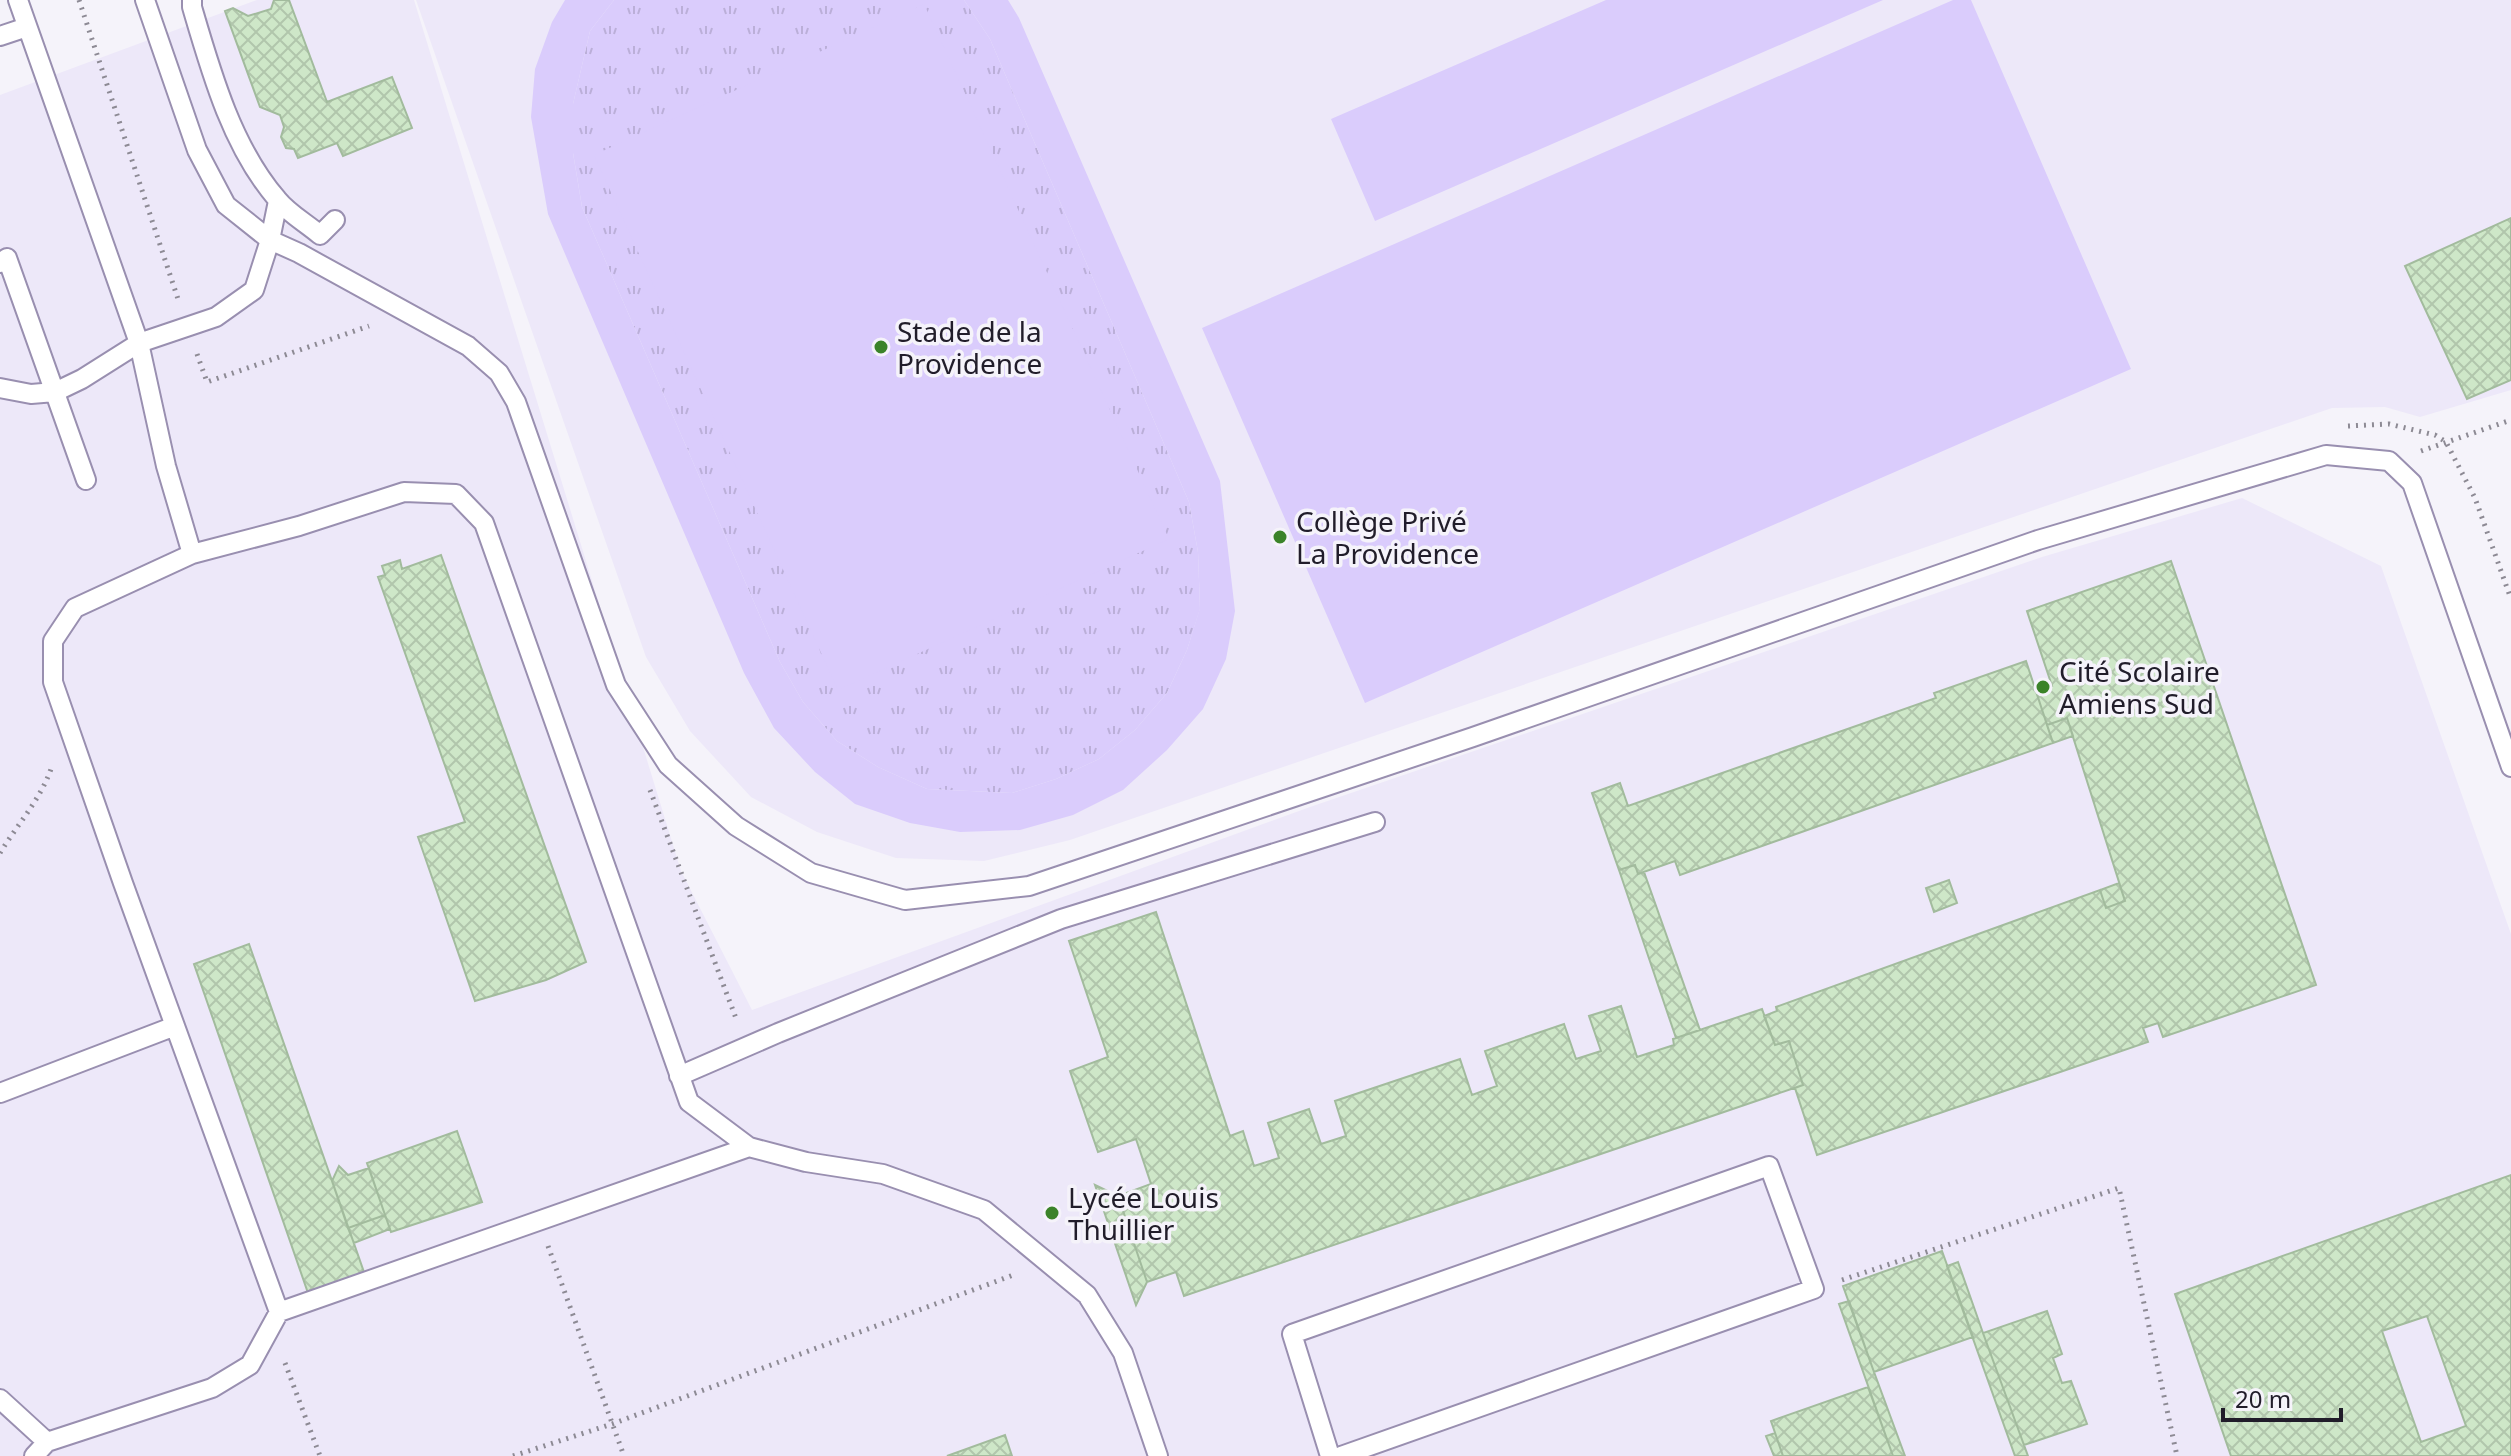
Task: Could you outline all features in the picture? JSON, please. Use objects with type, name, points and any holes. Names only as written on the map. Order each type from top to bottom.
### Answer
[{"type":"lane","points":[[18,0],[139,343],[166,466],[192,554]]},
{"type":"lane","points":[[145,0],[197,150],[226,205],[270,240],[468,346],[499,373],[516,402],[616,685],[668,765],[736,826],[811,873],[905,900],[1029,886],[1458,742],[2038,540],[2326,455],[2389,461],[2412,483],[2511,767]]},
{"type":"lane","points":[[192,0],[208,63],[246,155],[278,201],[320,235],[335,220]]},
{"type":"lane","points":[[0,36],[27,27]]},
{"type":"lane","points":[[0,388],[31,394],[55,392],[139,343],[216,317],[254,290],[270,240],[278,201]]},
{"type":"lane","points":[[0,263],[7,258],[86,480]]},
{"type":"lane","points":[[275,1320],[53,682],[53,641],[75,608],[192,554],[299,526],[404,492],[456,494],[484,523],[689,1102],[749,1147],[806,1162],[883,1174],[984,1210],[1087,1295],[1123,1353],[1158,1456]]},
{"type":"lane","points":[[679,1076],[1061,919],[1375,822]]},
{"type":"lane","points":[[0,1093],[175,1026]]},
{"type":"lane","points":[[0,1399],[41,1449],[212,1388],[250,1365],[275,1320],[539,1221],[749,1147]]},
{"type":"lane","points":[[1330,1456],[1292,1334],[1769,1166],[1814,1289],[1341,1456]]},
{"type":"path","points":[[79,0],[207,382],[371,325],[393,305]]},
{"type":"path","points":[[2389,461],[2511,420]]},
{"type":"path","points":[[2339,427],[2389,424],[2435,435],[2446,442],[2475,498],[2511,599]]},
{"type":"path","points":[[0,853],[45,788],[67,723]]},
{"type":"path","points":[[648,785],[747,1048]]},
{"type":"path","points":[[1814,1289],[2119,1188],[2177,1456]]},
{"type":"path","points":[[539,1221],[624,1456]]},
{"type":"path","points":[[513,1456],[612,1424],[1046,1262]]},
{"type":"path","points":[[275,1320],[320,1456]]},
{"type":"shaded area","name":"Cité Scolaire Amiens Sud","points":[[257,0],[414,0],[681,871],[752,1010],[1310,807],[2042,557],[2242,498],[2381,566],[2511,934],[2511,1456],[0,1456],[0,95]]},
{"type":"shaded area","name":"Collège Privé La Providence","points":[[416,0],[2511,0],[2511,390],[2420,417],[2385,407],[2332,408],[1070,840],[984,861],[896,858],[817,832],[751,797],[690,731],[646,657]]},
{"type":"green space","points":[[565,0],[614,0],[590,31],[573,104],[573,153],[582,207],[780,662],[803,702],[837,741],[878,767],[927,789],[1012,793],[1056,779],[1099,759],[1135,730],[1167,693],[1187,650],[1200,608],[1198,552],[1189,502],[990,39],[964,0],[1008,0],[1019,18],[1220,481],[1235,611],[1226,659],[1203,709],[1167,750],[1123,790],[1073,815],[1020,830],[960,832],[910,823],[855,804],[815,772],[774,728],[744,673],[548,214],[531,117],[535,69],[552,22]]},
{"type":"green space","name":"Stade de la Providence","points":[[614,0],[964,0],[990,39],[1189,502],[1198,552],[1200,609],[1187,650],[1167,693],[1135,730],[1099,759],[1056,779],[1012,793],[927,789],[878,767],[837,741],[803,702],[780,662],[582,207],[573,153],[573,104],[590,31]]},
{"type":"green space","points":[[1606,0],[1883,0],[1375,221],[1331,119]]},
{"type":"green space","points":[[1953,0],[1971,0],[2131,369],[1365,703],[1202,328]]},
{"type":"green space","name":"Stade de la Providence","points":[[924,4],[1169,539],[838,690],[594,155]]},
{"type":"building","points":[[274,0],[289,0],[327,102],[392,77],[412,128],[343,156],[337,143],[298,158],[294,149],[286,148],[281,137],[284,127],[280,115],[260,107],[225,11],[233,8],[248,16],[271,9]]},
{"type":"building","points":[[2511,218],[2511,380],[2467,399],[2405,266]]},
{"type":"building","points":[[441,555],[586,962],[546,980],[475,1001],[418,837],[465,822],[378,577],[385,575],[382,566],[400,560],[402,569]]},
{"type":"building","points":[[2171,561],[2316,985],[2163,1037],[2158,1023],[2143,1028],[2148,1042],[1817,1155],[1795,1088],[1803,1085],[1789,1041],[1775,1045],[1764,1016],[1777,1011],[1776,1007],[2100,890],[2106,908],[2125,901],[2067,718],[2047,725],[2036,691],[2052,686],[2027,611]]},
{"type":"building","points":[[2026,661],[2053,743],[1680,875],[1675,861],[1638,874],[1635,865],[1619,870],[1592,793],[1620,783],[1628,806],[1936,698],[1934,693]]},
{"type":"building","points":[[2067,718],[2073,736],[2053,743],[2047,725]]},
{"type":"building","points":[[1635,865],[1638,874],[1644,872],[1700,1030],[1676,1038],[1619,870]]},
{"type":"building","points":[[1949,880],[1957,903],[1934,912],[1926,888]]},
{"type":"building","points":[[2119,883],[2125,901],[2106,908],[2100,890]]},
{"type":"building","points":[[1156,912],[1230,1136],[1243,1131],[1254,1166],[1279,1158],[1268,1123],[1309,1109],[1321,1144],[1346,1136],[1335,1101],[1460,1059],[1472,1095],[1497,1086],[1485,1051],[1564,1024],[1576,1059],[1601,1051],[1589,1016],[1621,1006],[1637,1057],[1674,1045],[1673,1039],[1762,1009],[1775,1045],[1789,1041],[1803,1085],[1184,1296],[1176,1272],[1147,1282],[1118,1196],[1151,1184],[1136,1139],[1098,1152],[1070,1071],[1108,1057],[1069,941]]},
{"type":"building","points":[[249,944],[365,1275],[308,1293],[194,964]]},
{"type":"building","points":[[457,1131],[482,1202],[391,1232],[367,1163]]},
{"type":"building","points":[[339,1166],[348,1175],[369,1168],[385,1215],[348,1228],[332,1181]]},
{"type":"building","points":[[2511,1175],[2511,1456],[2231,1456],[2175,1294]],"holes":[[[2427,1316],[2466,1426],[2421,1442],[2382,1331]]]},
{"type":"building","points":[[1095,1185],[1118,1196],[1147,1282],[1136,1305]]},
{"type":"building","points":[[385,1215],[390,1229],[354,1243],[348,1228]]},
{"type":"building","points":[[1942,1251],[1973,1337],[1874,1372],[1843,1286]]},
{"type":"building","points":[[1958,1262],[2028,1456],[2015,1456],[1947,1266]]},
{"type":"building","points":[[1849,1301],[1905,1456],[1893,1456],[1839,1304]]},
{"type":"building","points":[[2047,1311],[2062,1354],[2053,1358],[2062,1383],[2071,1381],[2087,1424],[2024,1445],[1983,1333]]},
{"type":"building","points":[[1868,1387],[1893,1456],[1783,1456],[1771,1421]]},
{"type":"building","points":[[1775,1433],[1783,1456],[1774,1456],[1766,1436]]},
{"type":"building","points":[[1005,1435],[1012,1456],[947,1456]]},
{"type":"place","name":"Stade de la Providence","points":[[881,347]]},
{"type":"place","name":"Collège Privé La Providence","points":[[1280,537]]},
{"type":"place","name":"Cité Scolaire Amiens Sud","points":[[2043,687]]},
{"type":"place","name":"Lycée Louis Thuillier","points":[[1052,1213]]}]
